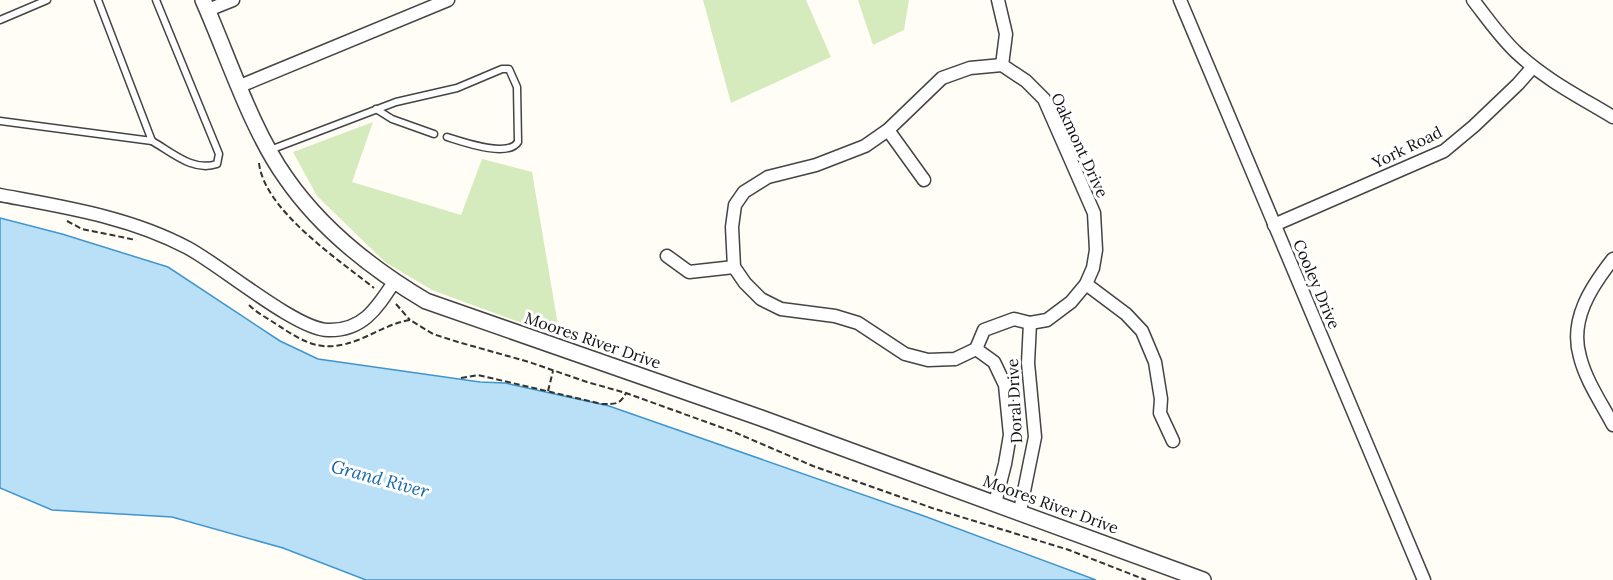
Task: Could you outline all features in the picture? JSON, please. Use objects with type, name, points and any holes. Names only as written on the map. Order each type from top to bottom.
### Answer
[{"type":"street","points":[[206,5],[233,0]]},
{"type":"street","points":[[240,86],[448,0]]},
{"type":"street","points":[[998,0],[1006,34],[1002,65],[970,68],[942,78],[888,130],[865,146],[816,165],[768,177],[744,192],[735,205],[732,227],[734,267],[745,283],[761,299],[781,309],[835,316],[858,323],[905,354],[928,360],[955,359],[976,349],[984,330],[1014,319],[1030,323]]},
{"type":"street","name":"Cooley Drive","points":[[1180,0],[1424,580]]},
{"type":"street","points":[[1473,0],[1501,37],[1533,67],[1561,87],[1613,117]]},
{"type":"street","name":"Moores River Drive","points":[[206,5],[240,86],[285,177],[311,211],[344,244],[394,282],[426,301],[750,414],[1203,580]]},
{"type":"street","name":"Oakmont Drive","points":[[1002,65],[1026,81],[1044,99],[1094,213],[1096,250],[1094,268],[1086,284],[1071,302],[1047,320],[1030,323]]},
{"type":"street","name":"York Road","points":[[1274,225],[1444,151],[1482,119],[1533,67]]},
{"type":"street","points":[[888,130],[924,180]]},
{"type":"street","points":[[0,195],[78,209],[159,235],[188,248],[290,315],[320,330],[351,327],[364,321],[377,308],[394,282]]},
{"type":"street","points":[[667,256],[689,272],[734,267]]},
{"type":"street","points":[[1613,259],[1599,276],[1583,304],[1577,329],[1579,357],[1613,425]]},
{"type":"street","points":[[1086,284],[1126,314],[1142,331],[1155,362],[1161,399],[1160,412],[1173,441]]},
{"type":"street","name":"Doral Drive","points":[[1020,512],[1035,437],[1028,363],[1030,323]]},
{"type":"street","name":"Doral Drive","points":[[976,349],[994,362],[1005,385],[1010,435],[995,503]]},
{"type":"lane","points":[[1,18],[48,0]]},
{"type":"lane","points":[[98,0],[152,141]]},
{"type":"lane","points":[[0,121],[152,141],[191,165],[205,168],[217,164],[219,154],[156,0]]},
{"type":"lane","points":[[270,150],[396,102],[457,88],[502,69],[509,69],[517,87],[519,142],[515,147],[497,149],[447,138]]},
{"type":"lane","points":[[376,109],[392,119],[434,134]]},
{"type":"path","points":[[67,221],[82,229],[136,240]]},
{"type":"path","points":[[247,303],[308,344],[326,346],[356,341],[386,326],[410,320],[433,334],[626,393],[734,432],[813,466],[932,508],[1048,543],[1146,580]]},
{"type":"path","points":[[548,391],[553,370]]},
{"type":"path","points":[[461,378],[478,375],[602,404],[616,405],[621,402],[626,393]]},
{"type":"green space","points":[[703,0],[806,0],[831,57],[731,103]]},
{"type":"green space","points":[[858,0],[909,0],[904,30],[873,45]]},
{"type":"green space","points":[[373,122],[352,182],[461,215],[482,159],[532,172],[560,337],[432,290],[385,262],[317,196],[293,152]]},
{"type":"water","name":"Grand River","points":[[0,218],[62,234],[168,267],[280,341],[318,359],[480,382],[505,383],[609,406],[924,516],[1096,580],[366,580],[283,548],[172,517],[52,510],[0,488]]}]
